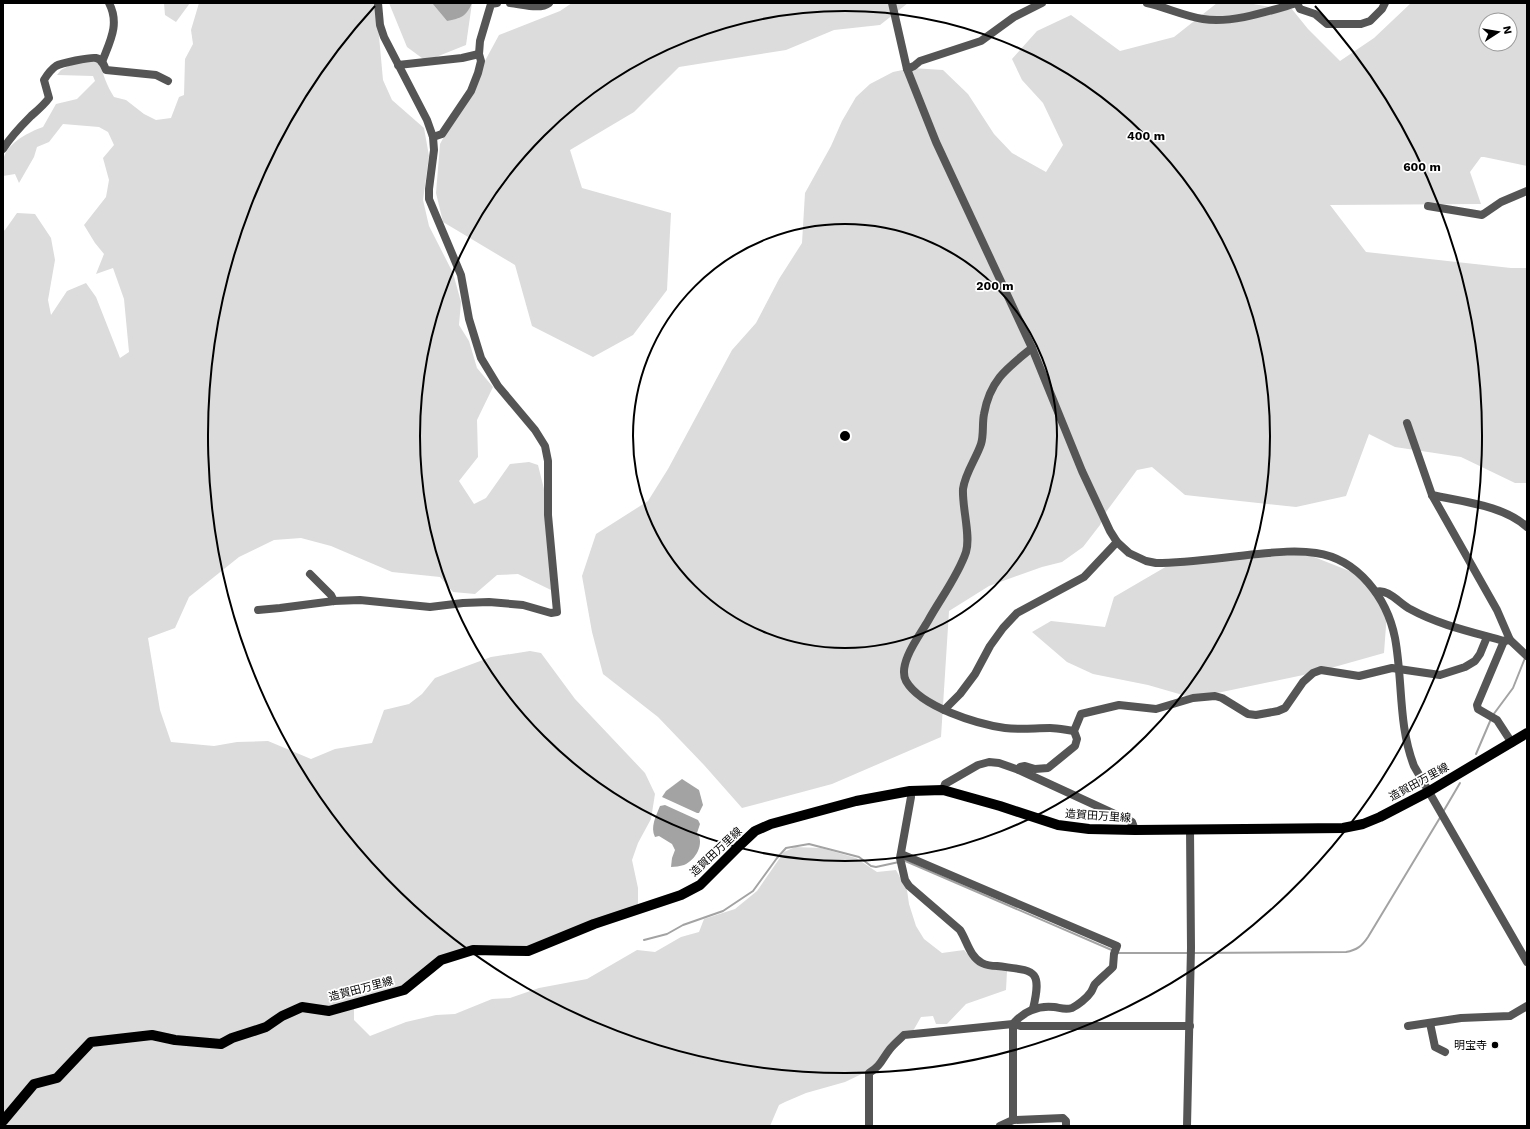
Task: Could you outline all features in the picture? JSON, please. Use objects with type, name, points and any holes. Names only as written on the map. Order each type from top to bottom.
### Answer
[{"type":"main road","name":"造賀田万里線","points":[[3,1121],[34,1084],[57,1078],[91,1042],[152,1035],[175,1040],[220,1044],[232,1038],[266,1026],[282,1016],[302,1007],[329,1011],[404,990],[440,960],[473,950],[528,951],[594,924],[681,896],[700,885],[755,831],[770,824],[856,801],[910,791],[943,790],[1000,806],[1058,825],[1089,829],[1342,828],[1363,824],[1380,817],[1428,792],[1527,734]]},
{"type":"street","points":[[102,62],[114,33],[114,14],[109,3]]},
{"type":"street","points":[[258,610],[334,601],[377,601],[430,607],[488,602],[523,605],[551,613],[557,612],[548,515],[548,461],[545,446],[535,430],[498,386],[481,358],[469,319],[461,275],[429,199],[428,189],[434,150],[433,137],[427,120],[384,37],[380,25],[378,3]]},
{"type":"street","points":[[433,137],[442,134],[471,91],[481,61],[479,54],[480,40],[491,4],[497,3]]},
{"type":"street","points":[[510,3],[535,6],[546,5],[549,3]]},
{"type":"street","points":[[892,3],[908,70],[936,142],[1032,348],[1082,471],[1110,531],[1117,542],[1137,558],[1156,563],[1290,551],[1316,553],[1338,560],[1362,576],[1376,592],[1391,623],[1396,646],[1402,711],[1409,752],[1414,766],[1527,962]]},
{"type":"street","points":[[908,70],[920,61],[981,41],[1014,17],[1042,3]]},
{"type":"street","points":[[1146,3],[1203,19],[1215,20],[1250,16],[1297,3],[1300,9],[1315,14],[1327,24],[1360,24],[1370,21],[1385,3]]},
{"type":"street","points":[[398,65],[462,58],[479,54]]},
{"type":"street","points":[[4,145],[12,135],[50,98],[44,80],[49,72],[57,65],[96,58],[102,62],[106,70],[156,75],[168,81]]},
{"type":"street","points":[[1428,206],[1482,214],[1501,202],[1527,191]]},
{"type":"street","points":[[1032,348],[1005,370],[994,384],[988,397],[984,415],[982,442],[965,478],[963,489],[963,509],[967,542],[966,552],[958,570],[912,646],[906,661],[904,672],[905,680],[925,699],[944,710],[972,721],[1005,728],[1052,728],[1074,730]]},
{"type":"street","points":[[1407,423],[1432,495],[1497,610],[1507,641],[1477,705],[1478,709],[1497,720],[1512,743]]},
{"type":"street","points":[[1432,495],[1489,508],[1517,518],[1527,527]]},
{"type":"street","points":[[944,710],[960,694],[975,674],[990,646],[1003,628],[1017,613],[1084,576],[1117,542]]},
{"type":"street","points":[[310,574],[331,595],[334,601]]},
{"type":"street","points":[[1376,592],[1384,591],[1418,613],[1449,626],[1507,641],[1525,654]]},
{"type":"street","points":[[1019,770],[1020,767],[1025,766],[1035,769],[1048,768],[1075,746],[1077,739],[1074,730],[1081,714],[1119,705],[1156,709],[1193,698],[1215,696],[1222,698],[1248,714],[1278,710],[1285,708],[1303,682],[1313,673],[1321,670],[1359,676],[1392,668],[1440,674],[1453,672],[1475,661],[1480,654],[1487,636]]},
{"type":"street","points":[[943,790],[945,784],[978,765],[989,762],[999,762],[1132,822],[1135,830]]},
{"type":"street","points":[[910,791],[912,797],[900,858],[905,880],[909,886],[960,930],[965,938],[969,950],[981,963],[990,966],[1028,970],[1034,975],[1037,991],[1033,1009]]},
{"type":"street","points":[[1187,1126],[1190,1026],[1190,829]]},
{"type":"street","points":[[901,854],[1117,946],[1114,954],[1113,967],[1099,979],[1090,993],[1082,1001],[1074,1007],[1066,1010],[1045,1006],[1033,1009],[1017,1019],[1013,1024],[1013,1120]]},
{"type":"street","points":[[1408,1026],[1430,1024],[1461,1018],[1510,1016],[1527,1006]]},
{"type":"street","points":[[869,1126],[869,1074],[882,1062],[890,1049],[904,1035],[1013,1024],[1021,1026],[1190,1026]]},
{"type":"street","points":[[1430,1024],[1435,1047],[1445,1052]]},
{"type":"street","points":[[1000,1126],[1013,1120],[1064,1118],[1066,1121],[1066,1126]]},
{"type":"shaded area","points":[[164,3],[190,3],[176,22],[165,15]]},
{"type":"shaded area","points":[[199,3],[376,3],[383,80],[392,100],[424,128],[429,156],[423,200],[429,226],[453,273],[461,302],[459,325],[469,341],[477,368],[493,387],[477,420],[478,457],[459,481],[474,504],[486,498],[510,464],[529,462],[538,465],[545,493],[551,590],[518,574],[497,575],[475,594],[453,592],[440,577],[392,572],[331,546],[301,538],[274,540],[239,557],[189,597],[175,628],[148,638],[160,710],[171,742],[214,746],[237,742],[268,741],[311,759],[335,749],[372,743],[384,710],[409,704],[422,694],[435,678],[491,657],[530,651],[541,653],[575,699],[645,773],[655,794],[651,819],[638,843],[632,860],[638,888],[638,904],[631,909],[527,947],[473,946],[402,986],[328,1007],[302,1003],[264,1023],[220,1040],[90,1039],[55,1074],[32,1080],[3,1115],[3,231],[17,213],[35,214],[51,238],[55,260],[48,300],[51,315],[67,291],[86,283],[96,297],[120,358],[129,352],[124,299],[113,268],[96,274],[104,254],[84,225],[106,197],[109,180],[103,158],[114,145],[108,132],[99,127],[63,124],[49,142],[37,147],[34,157],[19,183],[15,174],[3,176],[3,159],[10,147],[20,138],[43,127],[56,104],[77,99],[95,81],[93,76],[57,75],[61,70],[80,60],[100,62],[109,89],[114,97],[126,100],[144,114],[156,120],[171,118],[179,97],[184,95],[185,59],[193,44],[191,30]]},
{"type":"shaded area","points":[[389,3],[432,3],[447,21],[472,3],[466,45],[426,61],[407,47]]},
{"type":"shaded area","points":[[432,3],[472,3],[465,14],[456,19],[447,21]]},
{"type":"shaded area","points":[[572,3],[908,3],[880,25],[834,30],[786,50],[679,67],[634,112],[570,150],[582,188],[671,213],[667,290],[633,335],[593,357],[532,326],[515,265],[443,222],[436,193],[440,144],[499,35],[560,11]]},
{"type":"shaded area","points":[[1217,3],[1247,3],[1271,7],[1287,3],[1308,29],[1340,61],[1374,38],[1411,3],[1527,3],[1527,166],[1481,157],[1470,172],[1481,204],[1330,205],[1366,252],[1511,268],[1527,268],[1527,483],[1515,483],[1461,457],[1395,447],[1369,434],[1346,496],[1296,507],[1185,495],[1152,467],[1137,470],[1106,512],[1100,525],[1083,547],[1062,562],[1042,567],[989,586],[949,611],[941,737],[832,784],[742,808],[704,765],[658,717],[603,674],[592,632],[582,576],[596,534],[648,501],[668,469],[732,350],[756,323],[779,279],[802,243],[805,193],[856,97],[870,84],[893,72],[912,68],[943,70],[968,94],[994,134],[1012,153],[1046,172],[1063,145],[1043,103],[1022,80],[1012,59],[1037,31],[1071,15],[1120,51],[1174,37]]},
{"type":"shaded area","points":[[1299,551],[1362,576],[1387,612],[1384,653],[1313,673],[1193,698],[1148,685],[1093,674],[1067,662],[1032,632],[1051,621],[1105,627],[1114,597],[1174,562]]},
{"type":"shaded area","points":[[682,779],[699,790],[703,805],[699,813],[662,797],[666,791]]},
{"type":"shaded area","points":[[665,805],[698,820],[700,824],[697,833],[700,846],[692,859],[684,865],[671,867],[675,850],[672,844],[659,836],[655,837],[653,825],[660,806]]},
{"type":"shaded area","points":[[795,847],[821,848],[856,858],[877,872],[896,870],[907,890],[909,904],[916,926],[924,939],[942,953],[964,950],[982,966],[1007,971],[1006,990],[966,1004],[947,1024],[936,1024],[933,1016],[921,1017],[913,1031],[866,1072],[845,1082],[806,1093],[779,1105],[770,1126],[3,1126],[36,1086],[59,1080],[92,1045],[152,1038],[221,1046],[303,1010],[354,1005],[354,1020],[370,1036],[406,1022],[436,1015],[455,1014],[492,999],[510,998],[539,988],[587,979],[637,950],[655,952],[681,937],[699,932],[704,919],[735,909],[757,891],[784,852]]},
{"type":"waterway","points":[[1493,715],[1513,688],[1525,658]]},
{"type":"waterway","points":[[1476,754],[1491,719]]},
{"type":"waterway","points":[[1443,812],[1460,783]]},
{"type":"waterway","points":[[1194,953],[1346,952],[1356,949],[1368,937],[1441,816]]},
{"type":"waterway","points":[[644,940],[667,934],[683,925],[723,911],[753,891],[786,848],[809,844],[859,857],[871,866],[876,867],[899,862]]},
{"type":"waterway","points":[[903,860],[1114,951]]},
{"type":"waterway","points":[[1118,953],[1189,953]]},
{"type":"place","name":"明宝寺","points":[[1495,1045]]}]
